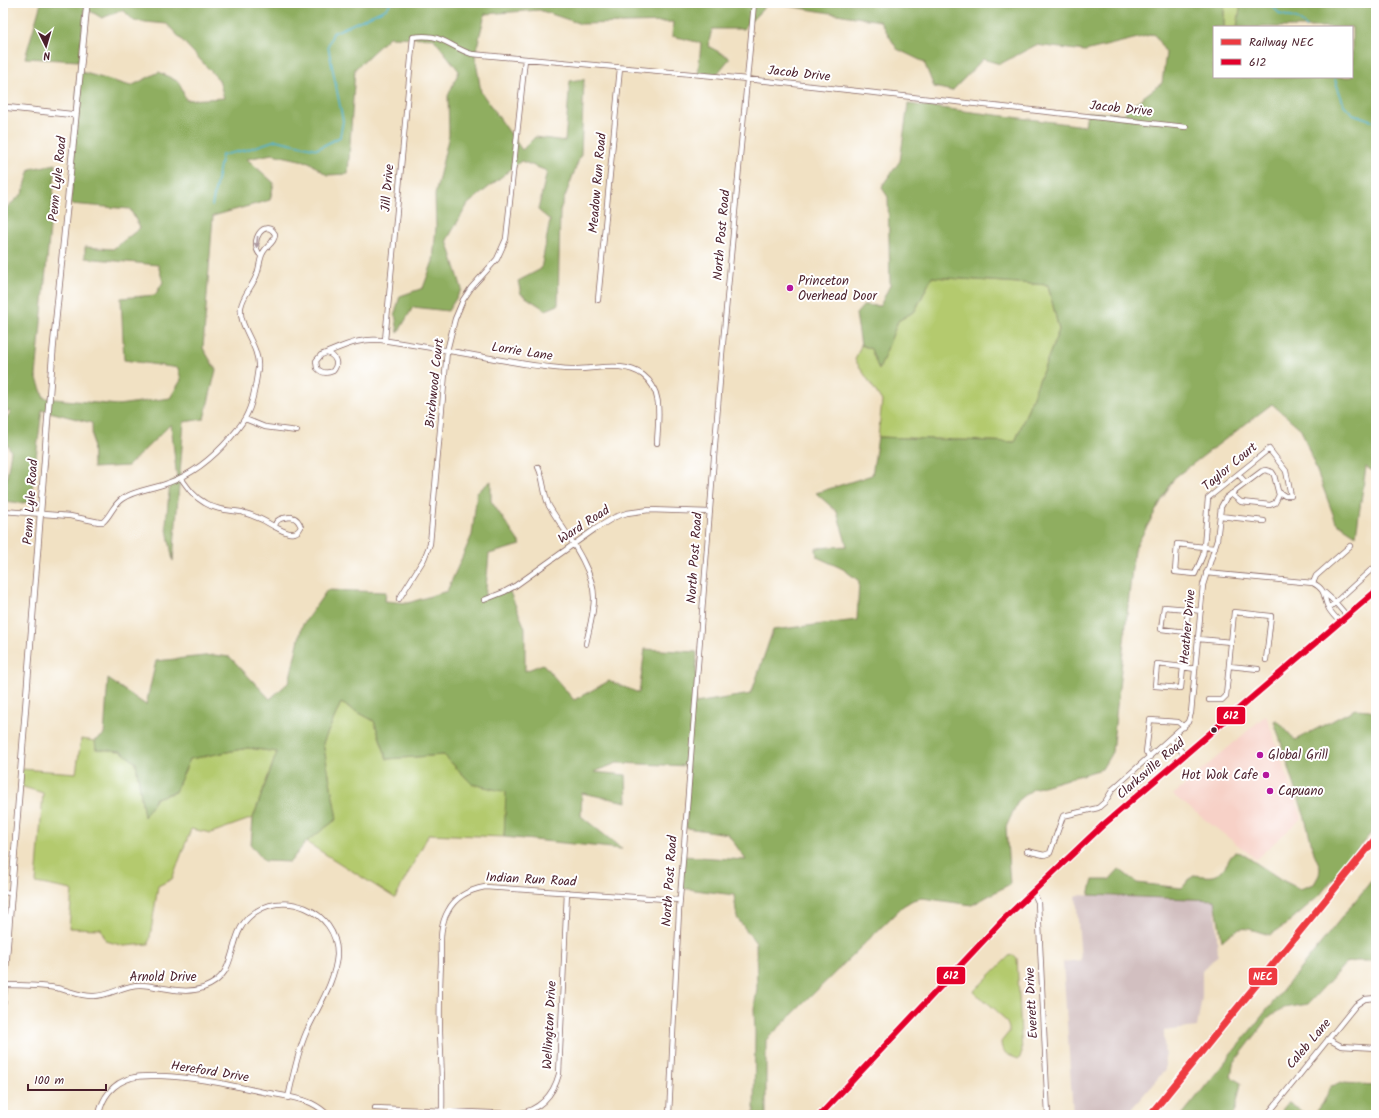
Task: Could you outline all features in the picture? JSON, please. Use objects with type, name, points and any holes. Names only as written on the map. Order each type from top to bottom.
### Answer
[{"type":"street","name":"Penn Lyle Road","points":[[3,1003],[53,348],[87,3]]},
{"type":"street","name":"North Post Road","points":[[669,1115],[680,900],[722,354],[754,3]]},
{"type":"street","name":"Jacob Drive","points":[[413,37],[434,37],[456,49],[472,54],[746,79],[1186,127]]},
{"type":"street","name":"Jill Drive","points":[[385,340],[413,37]]},
{"type":"street","name":"Birchwood Court","points":[[399,599],[424,559],[430,544],[447,351],[455,319],[463,300],[471,288],[497,259],[506,240],[525,59]]},
{"type":"street","name":"Meadow Run Road","points":[[598,300],[620,68]]},
{"type":"street","points":[[3,107],[76,115]]},
{"type":"street","points":[[3,511],[70,516],[103,522],[115,505],[122,499],[133,493],[167,484],[181,478],[206,463],[216,454],[245,419],[252,402],[258,360],[242,319],[241,307],[243,300],[255,279],[261,256],[274,240],[275,237],[271,229],[264,229],[259,233],[256,240],[256,250],[261,256]]},
{"type":"street","name":"Lorrie Lane","points":[[328,353],[336,360],[336,365],[332,371],[326,373],[319,371],[316,364],[318,357],[351,342],[363,340],[385,340],[554,368],[592,369],[621,367],[636,371],[643,375],[653,386],[658,400],[657,443]]},
{"type":"street","points":[[245,419],[265,427],[297,431]]},
{"type":"street","name":"Taylor Court","points":[[1204,546],[1208,498],[1269,449],[1286,472],[1291,496],[1285,496],[1279,492]]},
{"type":"street","points":[[538,467],[542,477],[545,498],[587,568],[593,586],[593,607],[586,644]]},
{"type":"street","name":"Heather Drive","points":[[1027,851],[1044,855],[1050,853],[1063,816],[1098,808],[1102,805],[1113,789],[1188,722],[1191,713],[1203,585],[1215,548],[1223,502],[1231,494],[1262,471],[1269,471],[1274,475],[1279,492]]},
{"type":"street","points":[[1238,474],[1246,483]]},
{"type":"street","points":[[181,478],[191,492],[208,505],[221,510],[250,515],[275,527],[291,534],[298,532],[301,527],[297,520],[291,517],[277,520],[275,527]]},
{"type":"street","points":[[1231,494],[1241,502],[1270,505],[1278,499],[1279,492]]},
{"type":"street","name":"Ward Road","points":[[484,600],[504,592],[514,586],[605,522],[627,513],[648,510],[710,512]]},
{"type":"street","points":[[1220,516],[1264,521]]},
{"type":"street","points":[[1204,546],[1203,555],[1194,574],[1175,572],[1177,544],[1204,546],[1215,548]]},
{"type":"street","points":[[1313,583],[1316,576],[1350,546]]},
{"type":"street","points":[[1328,608],[1372,569]]},
{"type":"street","points":[[1206,573],[1313,583],[1335,602],[1347,616]]},
{"type":"street","name":"Clarksville Road","points":[[820,1115],[979,944],[1103,824],[1376,591]]},
{"type":"street","points":[[1325,593],[1328,608],[1340,622]]},
{"type":"street","points":[[1188,609],[1186,632],[1161,629],[1164,607],[1188,609],[1201,611]]},
{"type":"street","points":[[1209,700],[1222,700],[1226,696],[1234,612],[1271,616],[1266,660]]},
{"type":"street","points":[[1198,639],[1231,642]]},
{"type":"street","points":[[1183,666],[1181,688],[1155,686],[1157,664],[1183,666],[1195,669]]},
{"type":"street","points":[[1229,666],[1258,669]]},
{"type":"street","points":[[1150,757],[1146,752],[1150,720],[1178,722],[1184,727]]},
{"type":"street","points":[[1170,738],[1184,754]]},
{"type":"street","name":"Indian Run Road","points":[[442,1111],[443,1074],[439,1000],[442,933],[444,918],[456,899],[470,891],[485,887],[680,900]]},
{"type":"street","name":"Everett Drive","points":[[1033,891],[1037,899],[1038,909],[1048,1115]]},
{"type":"street","points":[[3,892],[11,893]]},
{"type":"street","name":"Wellington Drive","points":[[375,1108],[521,1114],[539,1106],[545,1101],[554,1089],[559,1074],[567,892]]},
{"type":"street","name":"Arnold Drive","points":[[4,984],[55,988],[77,994],[94,996],[109,994],[133,985],[197,990],[212,983],[224,972],[232,958],[239,931],[243,924],[254,913],[279,903],[303,906],[316,913],[328,924],[334,938],[337,955],[325,996],[296,1060],[288,1098]]},
{"type":"street","name":"Caleb Lane","points":[[1267,1115],[1359,1003],[1367,999],[1376,998]]},
{"type":"street","points":[[1328,1039],[1337,1045],[1342,1046],[1376,1048]]},
{"type":"street","name":"Hereford Drive","points":[[99,1115],[103,1101],[112,1089],[124,1080],[138,1076],[172,1076],[193,1078],[311,1103],[323,1110],[328,1115]]},
{"type":"shaded area","points":[[1266,715],[1302,818],[1256,859],[1173,795]]},
{"type":"shaded area","points":[[1076,895],[1215,900],[1218,955],[1202,971],[1202,997],[1197,1027],[1164,1031],[1165,1070],[1126,1115],[1073,1115],[1063,962],[1081,960]]},
{"type":"green space","points":[[41,3],[769,3],[743,29],[712,29],[708,46],[730,58],[717,74],[698,75],[701,43],[672,36],[673,22],[581,24],[539,10],[485,14],[475,55],[481,92],[522,150],[535,137],[565,141],[570,81],[584,79],[581,154],[560,210],[558,305],[546,310],[521,294],[518,281],[541,269],[550,220],[538,210],[547,171],[521,161],[468,204],[447,240],[462,289],[448,311],[413,307],[398,333],[395,313],[400,296],[423,288],[433,261],[436,227],[435,195],[449,135],[448,96],[459,71],[433,38],[389,37],[355,69],[348,174],[327,175],[309,162],[272,154],[247,159],[274,183],[270,200],[213,216],[203,348],[216,370],[204,419],[184,422],[173,561],[166,524],[170,482],[177,479],[171,424],[128,466],[93,468],[92,423],[42,410],[31,497],[28,502],[22,503],[3,501],[11,451],[3,435],[3,427],[11,411],[3,412],[3,211],[23,193],[30,169],[56,164],[36,376],[44,398],[118,405],[170,398],[181,380],[178,368],[124,360],[121,298],[155,295],[163,282],[158,265],[85,258],[85,247],[113,249],[140,228],[130,209],[71,204],[78,71],[131,86],[159,72],[179,82],[186,100],[224,98],[219,80],[167,24],[134,21],[123,10],[102,18],[85,8],[79,61],[25,58]]},
{"type":"green space","points":[[769,3],[1224,3],[1224,26],[1213,26],[1213,78],[1353,78],[1353,26],[1237,26],[1241,3],[1376,3],[1376,473],[1366,467],[1356,535],[1336,522],[1301,429],[1272,404],[1174,478],[1134,550],[1112,752],[1102,769],[1033,789],[1018,801],[1006,827],[1010,884],[972,905],[922,898],[913,900],[903,906],[766,1040],[766,1115],[754,1115],[754,1009],[757,988],[756,943],[737,918],[734,895],[680,888],[682,856],[746,860],[728,834],[686,828],[689,766],[617,763],[594,772],[626,775],[627,802],[582,793],[581,816],[622,849],[504,837],[506,792],[472,784],[444,755],[387,759],[374,721],[341,703],[323,743],[337,819],[306,842],[290,862],[264,861],[251,845],[253,818],[277,752],[248,748],[190,759],[175,792],[156,798],[144,817],[136,763],[121,751],[96,749],[95,741],[104,735],[108,679],[146,705],[156,661],[214,655],[230,657],[270,699],[289,682],[302,626],[327,590],[386,592],[385,601],[408,603],[447,591],[472,535],[477,492],[491,481],[491,501],[521,545],[489,554],[485,598],[509,590],[525,628],[525,671],[543,664],[574,700],[609,681],[639,693],[645,649],[697,652],[695,703],[751,694],[773,630],[857,620],[859,581],[843,569],[817,557],[816,548],[847,546],[837,512],[816,493],[872,475],[878,437],[1015,442],[1059,330],[1048,285],[932,277],[915,311],[898,321],[879,370],[871,349],[861,345],[856,314],[864,305],[880,306],[890,285],[888,197],[882,188],[900,161],[908,104],[1085,126],[1087,112],[1123,114],[1131,106],[1162,83],[1166,53],[1154,34],[1085,51],[1036,45],[1000,64],[983,59],[952,91],[934,87],[924,62],[897,49],[880,21]]},
{"type":"green space","points":[[1224,3],[1241,3],[1237,26],[1224,26]]},
{"type":"green space","points":[[932,277],[1048,285],[1059,330],[1015,442],[878,437],[882,401],[855,360],[861,345],[871,349],[879,369],[898,321],[915,311]]},
{"type":"green space","points":[[341,703],[374,721],[387,759],[444,755],[472,784],[507,792],[504,837],[429,834],[395,898],[306,842],[337,819],[323,743]]},
{"type":"green space","points":[[1355,709],[1370,710],[1376,715],[1376,827],[1319,896],[1284,926],[1270,935],[1250,929],[1239,929],[1234,931],[1222,941],[1215,900],[1089,895],[1093,880],[1109,880],[1119,869],[1137,883],[1182,888],[1193,875],[1212,876],[1219,873],[1236,852],[1241,853],[1282,880],[1300,889],[1314,884],[1319,875],[1320,867],[1314,853],[1305,818],[1274,721],[1278,721],[1295,740]]},
{"type":"green space","points":[[81,739],[95,741],[96,749],[121,751],[136,763],[144,816],[156,798],[175,792],[190,759],[248,748],[277,752],[253,818],[211,833],[191,829],[172,879],[158,886],[149,944],[124,946],[106,941],[101,929],[69,928],[72,890],[36,883],[43,793],[20,786],[21,769],[76,773]]},
{"type":"green space","points":[[1376,875],[1376,961],[1356,961],[1346,963],[1308,1004],[1284,1008],[1271,1015],[1233,1064],[1231,1077],[1241,1083],[1233,1115],[1182,1115]]},
{"type":"green space","points":[[1014,955],[1017,958],[1022,1053],[1019,1059],[1004,1052],[1001,1046],[1001,1042],[1009,1032],[1009,1027],[1006,1022],[991,1005],[974,991],[1009,956]]},
{"type":"green space","points":[[1342,1083],[1376,1085],[1376,1115],[1314,1115],[1323,1103],[1331,1086]]},
{"type":"green space","points":[[1289,1103],[1307,1115],[1286,1115],[1281,1110],[1286,1104]]},
{"type":"waterway","points":[[212,206],[222,155],[246,150],[276,140],[317,149],[340,137],[343,121],[328,46],[333,33],[386,9],[391,3]]},
{"type":"waterway","points":[[1269,3],[1280,14],[1297,19],[1306,26]]},
{"type":"waterway","points":[[1334,78],[1344,105],[1353,114],[1376,122]]},
{"type":"rail line","name":"NEC","points":[[1150,1115],[1376,838]]},
{"type":"transit line","name":"612","points":[[820,1115],[1001,922],[1103,825],[1376,591]]},
{"type":"place","name":"Princeton Overhead Door","points":[[790,288]]},
{"type":"place","name":"Global Grill","points":[[1260,755]]},
{"type":"place","name":"Hot Wok Cafe","points":[[1266,775]]},
{"type":"place","name":"Capuano","points":[[1270,791]]}]
